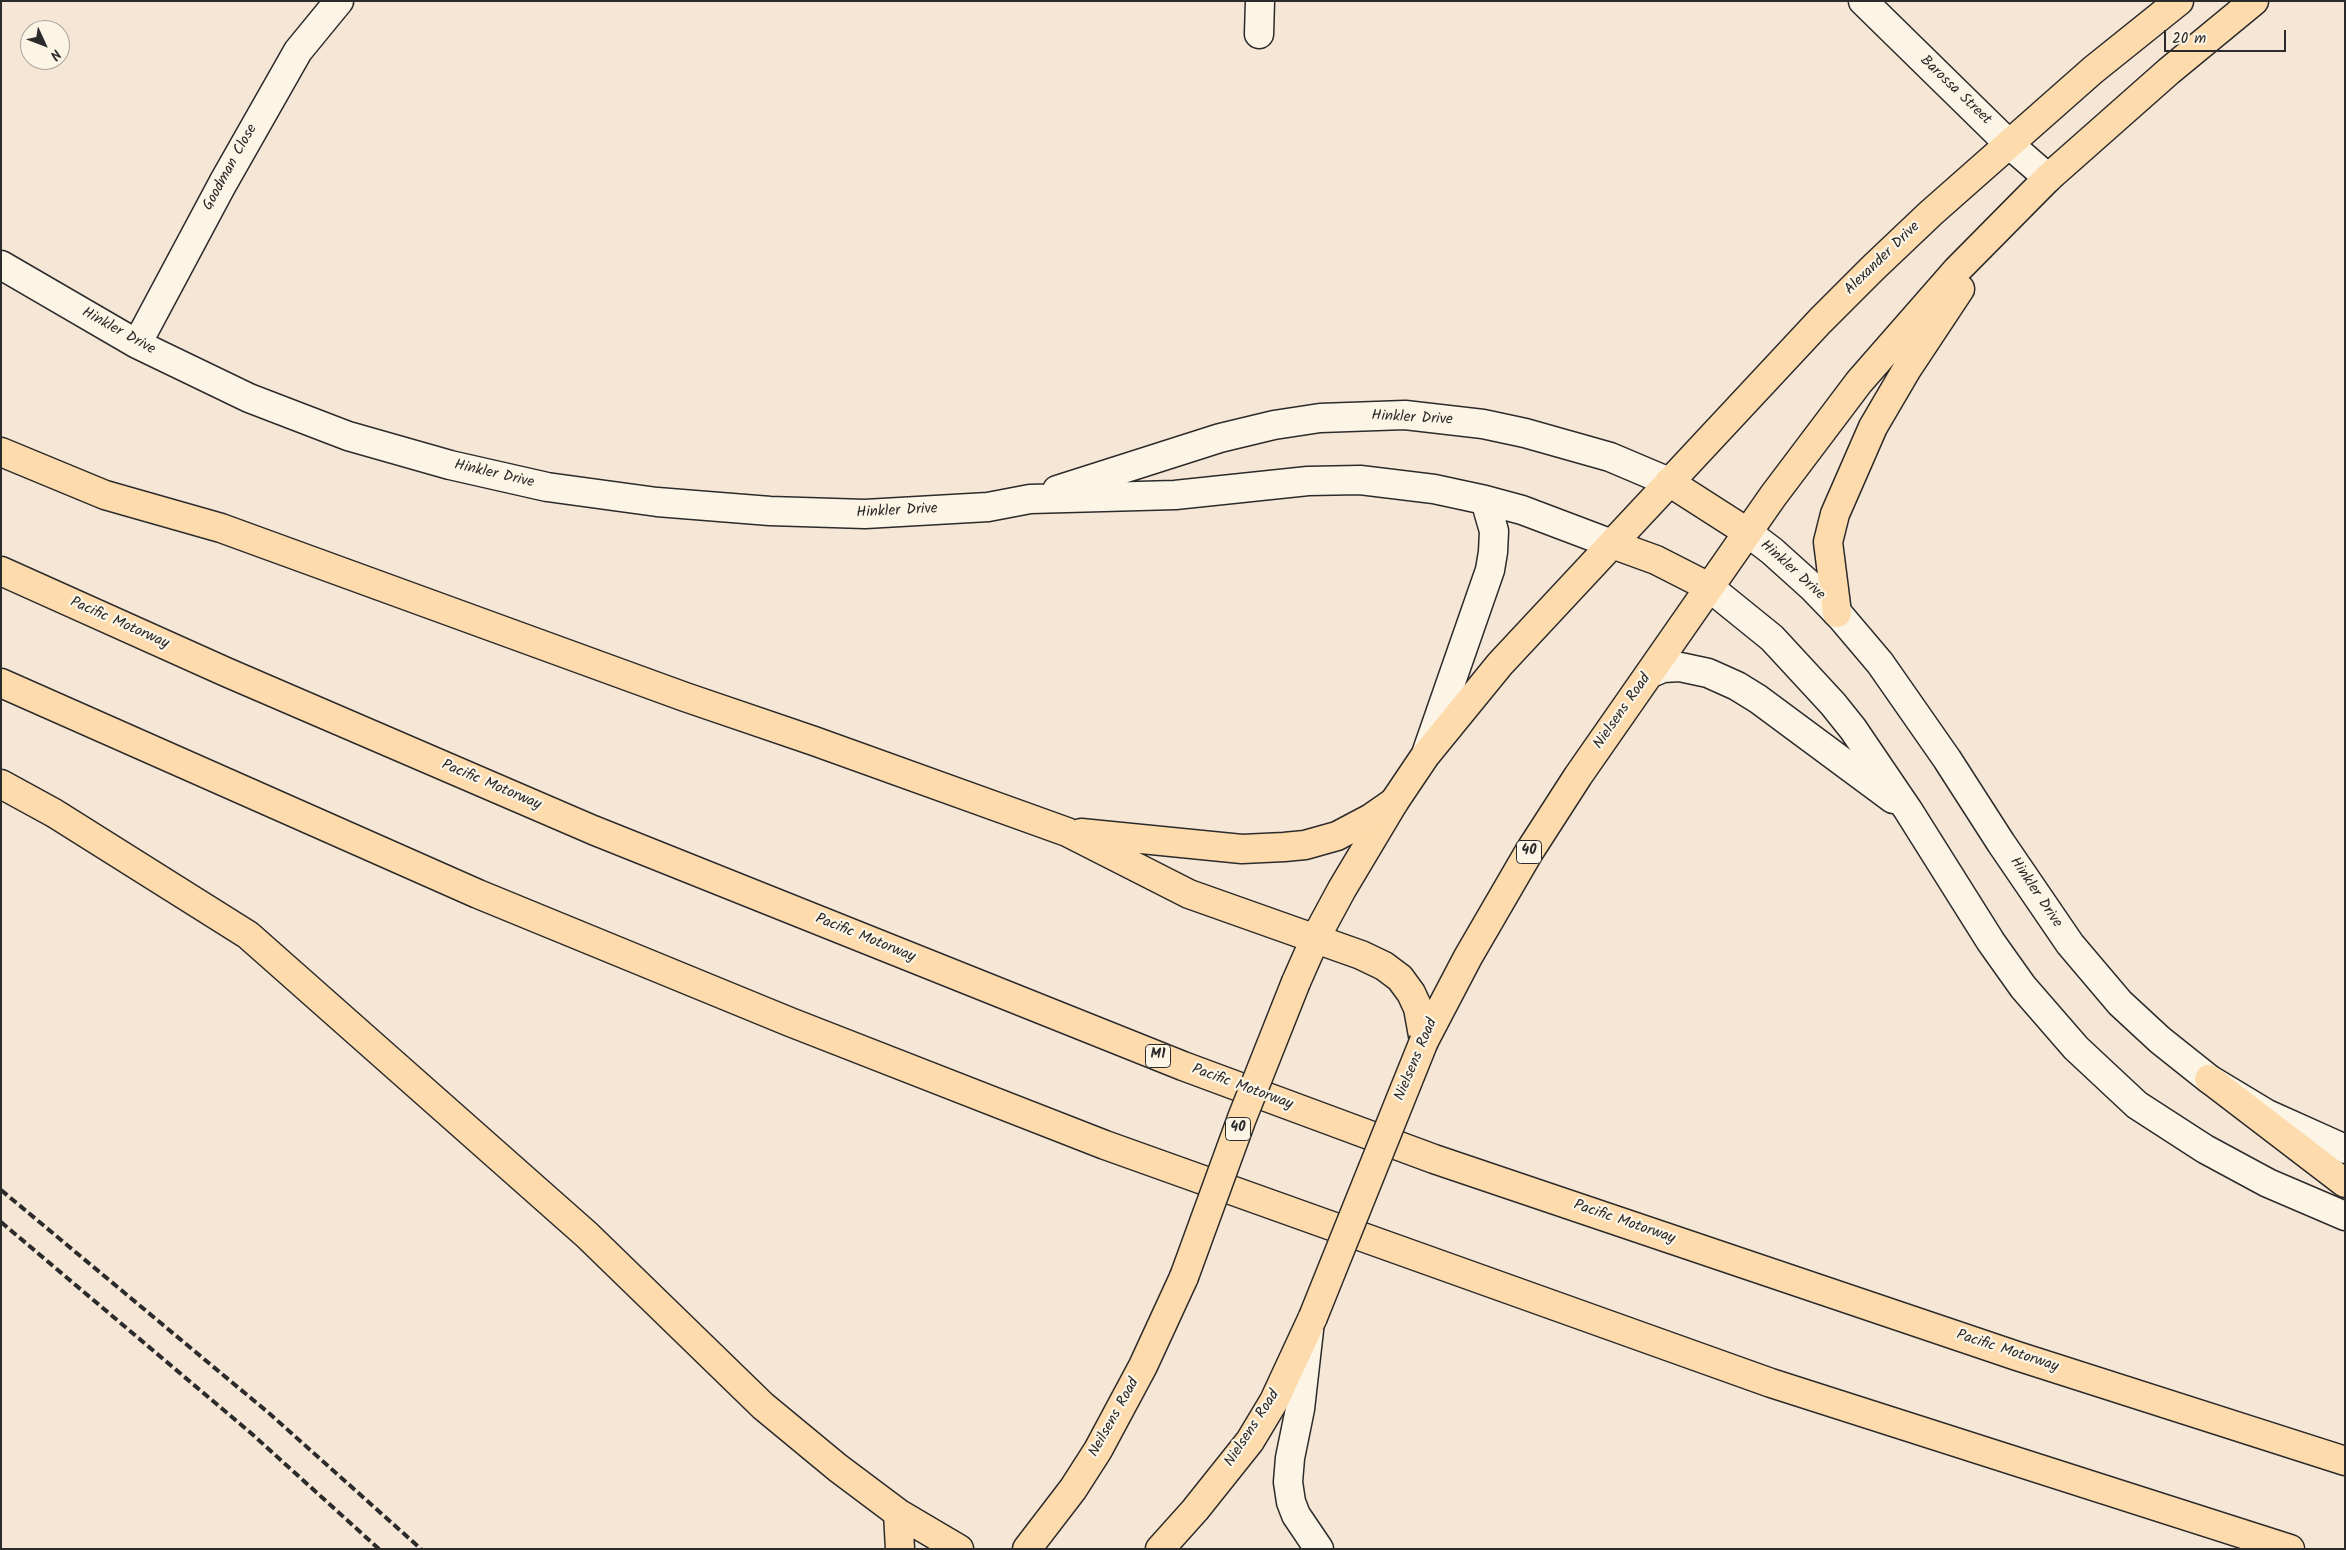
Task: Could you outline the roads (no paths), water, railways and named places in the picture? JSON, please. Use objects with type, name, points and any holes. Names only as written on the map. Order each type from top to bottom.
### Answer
[{"type":"main road","name":"Alexander Drive","points":[[1612,544],[1820,321],[1930,213],[2101,64],[2179,1]]},
{"type":"main road","name":"40","points":[[1709,587],[1859,382],[1951,277],[2048,178],[2169,71],[2254,1]]},
{"type":"main road","points":[[1837,613],[1828,542],[1835,514],[1860,455],[1873,427],[1907,369],[2008,217]]},
{"type":"main road","points":[[1,452],[105,495],[221,528],[685,698],[814,741],[1067,832],[1189,894],[1375,961],[1400,978],[1407,987],[1418,1008],[1424,1040]]},
{"type":"main road","name":"Hinkler Drive","points":[[1669,482],[1748,532]]},
{"type":"main road","name":"40","points":[[1315,939],[1394,802],[1425,756],[1500,664],[1612,544]]},
{"type":"main road","name":"Hinkler Drive","points":[[1612,544],[1656,560],[1709,587]]},
{"type":"main road","name":"Pacific Motorway","points":[[1,571],[217,668],[593,830],[1183,1066],[1434,1159],[2018,1356],[2345,1461]]},
{"type":"main road","name":"Nielsens Road","points":[[1160,1549],[1195,1510],[1250,1441],[1274,1402],[1311,1321],[1424,1040],[1468,957],[1529,852],[1578,776],[1709,587]]},
{"type":"main road","points":[[1,683],[478,894],[790,1022],[1105,1145],[1771,1384],[2290,1549]]},
{"type":"main road","points":[[1,784],[54,813],[248,935],[587,1234],[763,1406],[838,1468],[898,1513],[959,1549]]},
{"type":"main road","points":[[1067,832],[1211,847],[1242,849],[1284,847],[1305,845],[1337,836],[1371,818],[1394,802]]},
{"type":"main road","name":"Neilsens Road","points":[[1027,1549],[1073,1489],[1098,1450],[1147,1358],[1184,1277],[1242,1118],[1315,939]]},
{"type":"main road","points":[[2209,1079],[2345,1183]]},
{"type":"main road","points":[[898,1513],[900,1549]]},
{"type":"street","name":"Goodman Close","points":[[137,344],[222,183],[298,51],[339,1]]},
{"type":"street","points":[[1259,34],[1260,1]]},
{"type":"street","name":"Barossa Street","points":[[1863,1],[2009,144],[2048,178]]},
{"type":"street","name":"Hinkler Drive","points":[[1,265],[137,344],[249,398],[348,436],[450,465],[547,487],[657,502],[770,511],[865,514],[988,506],[1030,500],[1174,495],[1308,481],[1360,480],[1434,489],[1485,500],[1531,513],[1612,544]]},
{"type":"street","name":"Hinkler Drive","points":[[1030,500],[1220,438],[1274,425],[1320,418],[1359,416],[1405,415],[1483,424],[1525,433],[1626,462],[1669,482]]},
{"type":"street","points":[[1425,756],[1490,570],[1494,552],[1494,531],[1485,500]]},
{"type":"street","name":"Hinkler Drive","points":[[1748,532],[1793,570],[1859,637],[1895,684],[2070,944],[2092,972],[2142,1024],[2209,1079],[2267,1114],[2345,1149]]},
{"type":"street","name":"Hinkler Drive","points":[[1709,587],[1772,638],[1808,675],[1853,729],[1908,810],[1971,911],[2023,987],[2076,1048],[2138,1105],[2205,1149],[2268,1183],[2345,1216]]},
{"type":"street","points":[[1651,673],[1663,668],[1680,667],[1708,673],[1729,682],[1758,699],[1908,810]]},
{"type":"street","points":[[1311,1321],[1300,1409],[1290,1458],[1288,1482],[1291,1502],[1296,1515],[1309,1537],[1319,1549]]},
{"type":"railway","points":[[1,1190],[270,1414],[421,1549]]},
{"type":"railway","points":[[1,1222],[252,1434],[379,1549]]}]
